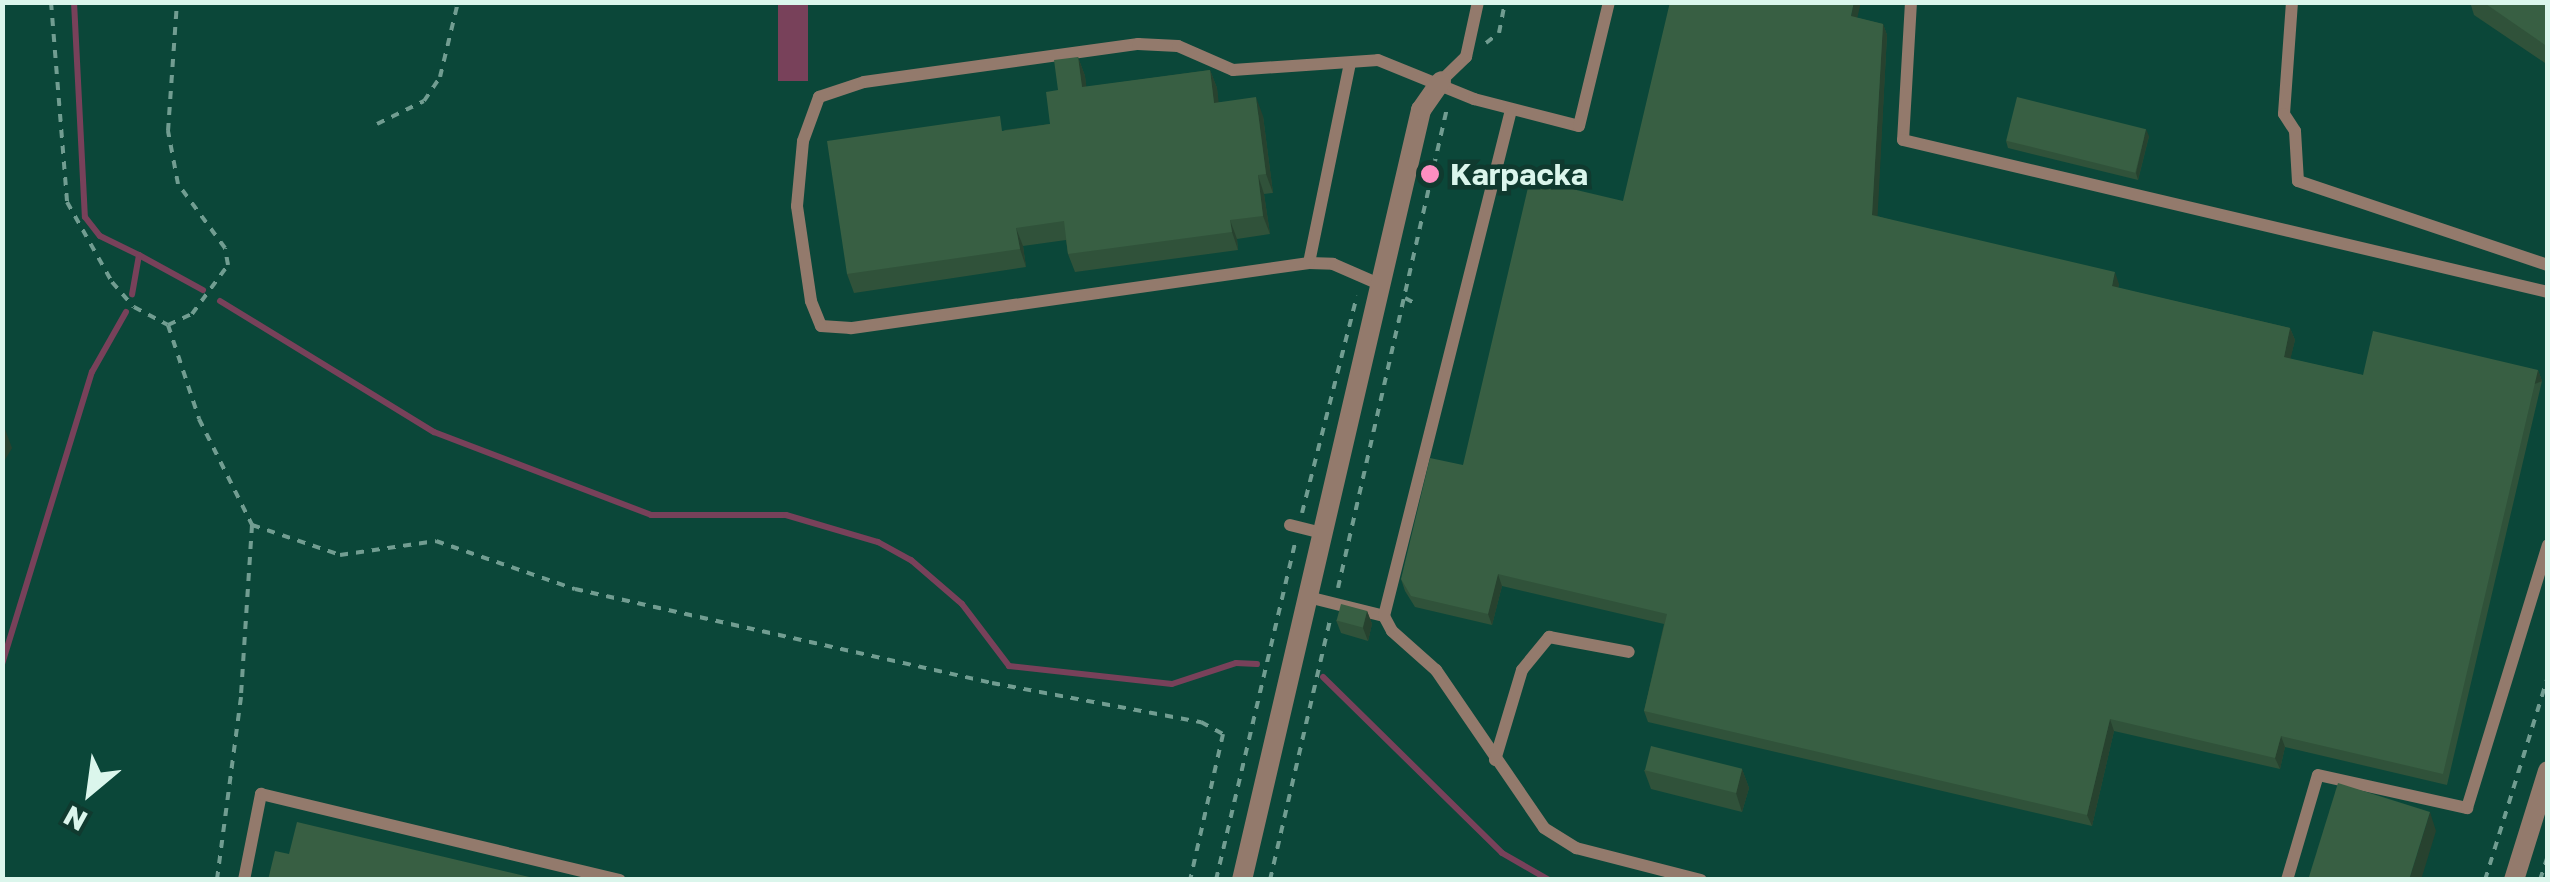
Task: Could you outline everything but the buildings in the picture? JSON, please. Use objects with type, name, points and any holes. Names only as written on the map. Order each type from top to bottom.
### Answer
[{"type":"street","points":[[1242,880],[1422,110],[1442,81]]},
{"type":"street","points":[[2514,880],[2546,781]]},
{"type":"lane","points":[[1442,81],[1466,57],[1478,2]]},
{"type":"lane","points":[[1381,285],[1333,264],[1310,263],[890,322],[821,326],[811,301],[797,206],[804,142],[819,97],[864,82],[1138,44],[1178,46],[1233,70],[1378,60],[1511,110],[1578,126],[1608,2]]},
{"type":"lane","points":[[1912,2],[1903,140],[2548,292]]},
{"type":"lane","points":[[2292,2],[2284,114],[2295,132],[2298,181],[2548,265]]},
{"type":"lane","points":[[1310,263],[1350,63]]},
{"type":"lane","points":[[1384,616],[1511,110]]},
{"type":"lane","points":[[1295,526],[1323,533]]},
{"type":"lane","points":[[2287,880],[2318,775],[2467,808],[2542,580],[2548,544]]},
{"type":"lane","points":[[1308,597],[1384,616],[1436,670],[1527,810],[1576,848],[1702,880]]},
{"type":"lane","points":[[1495,760],[1522,670],[1549,637],[1629,652]]},
{"type":"lane","points":[[244,880],[261,794],[620,880]]},
{"type":"path","points":[[52,2],[67,202],[112,282],[134,307],[168,324],[199,418],[252,524],[240,697],[217,880]]},
{"type":"path","points":[[168,324],[192,314],[228,265],[224,248],[178,184],[168,132],[177,2]]},
{"type":"path","points":[[377,124],[424,101],[440,77],[458,2]]},
{"type":"path","points":[[1499,34],[1505,2]]},
{"type":"path","points":[[1270,880],[1450,112],[1442,81]]},
{"type":"path","points":[[1216,880],[1295,526],[1352,298],[1381,285]]},
{"type":"path","points":[[252,524],[340,556],[436,540],[575,589],[992,683],[1201,722],[1223,734],[1190,880]]},
{"type":"path","points":[[2485,880],[2548,676]]},
{"type":"path","points":[[2540,880],[2548,856]]},
{"type":"shaded area","points":[[778,3],[808,3],[808,81],[778,81]]},
{"type":"waterway","points":[[74,2],[85,217],[100,236],[139,255],[132,294]]},
{"type":"waterway","points":[[139,255],[203,290]]},
{"type":"waterway","points":[[220,301],[434,432],[651,515],[786,515],[878,542],[911,560],[962,604],[1009,666],[1172,684],[1236,663],[1257,664]]},
{"type":"waterway","points":[[2,664],[92,372],[126,312]]},
{"type":"waterway","points":[[1323,677],[1502,853],[1549,880]]},
{"type":"place","name":"Karpacka","points":[[1430,174]]}]
